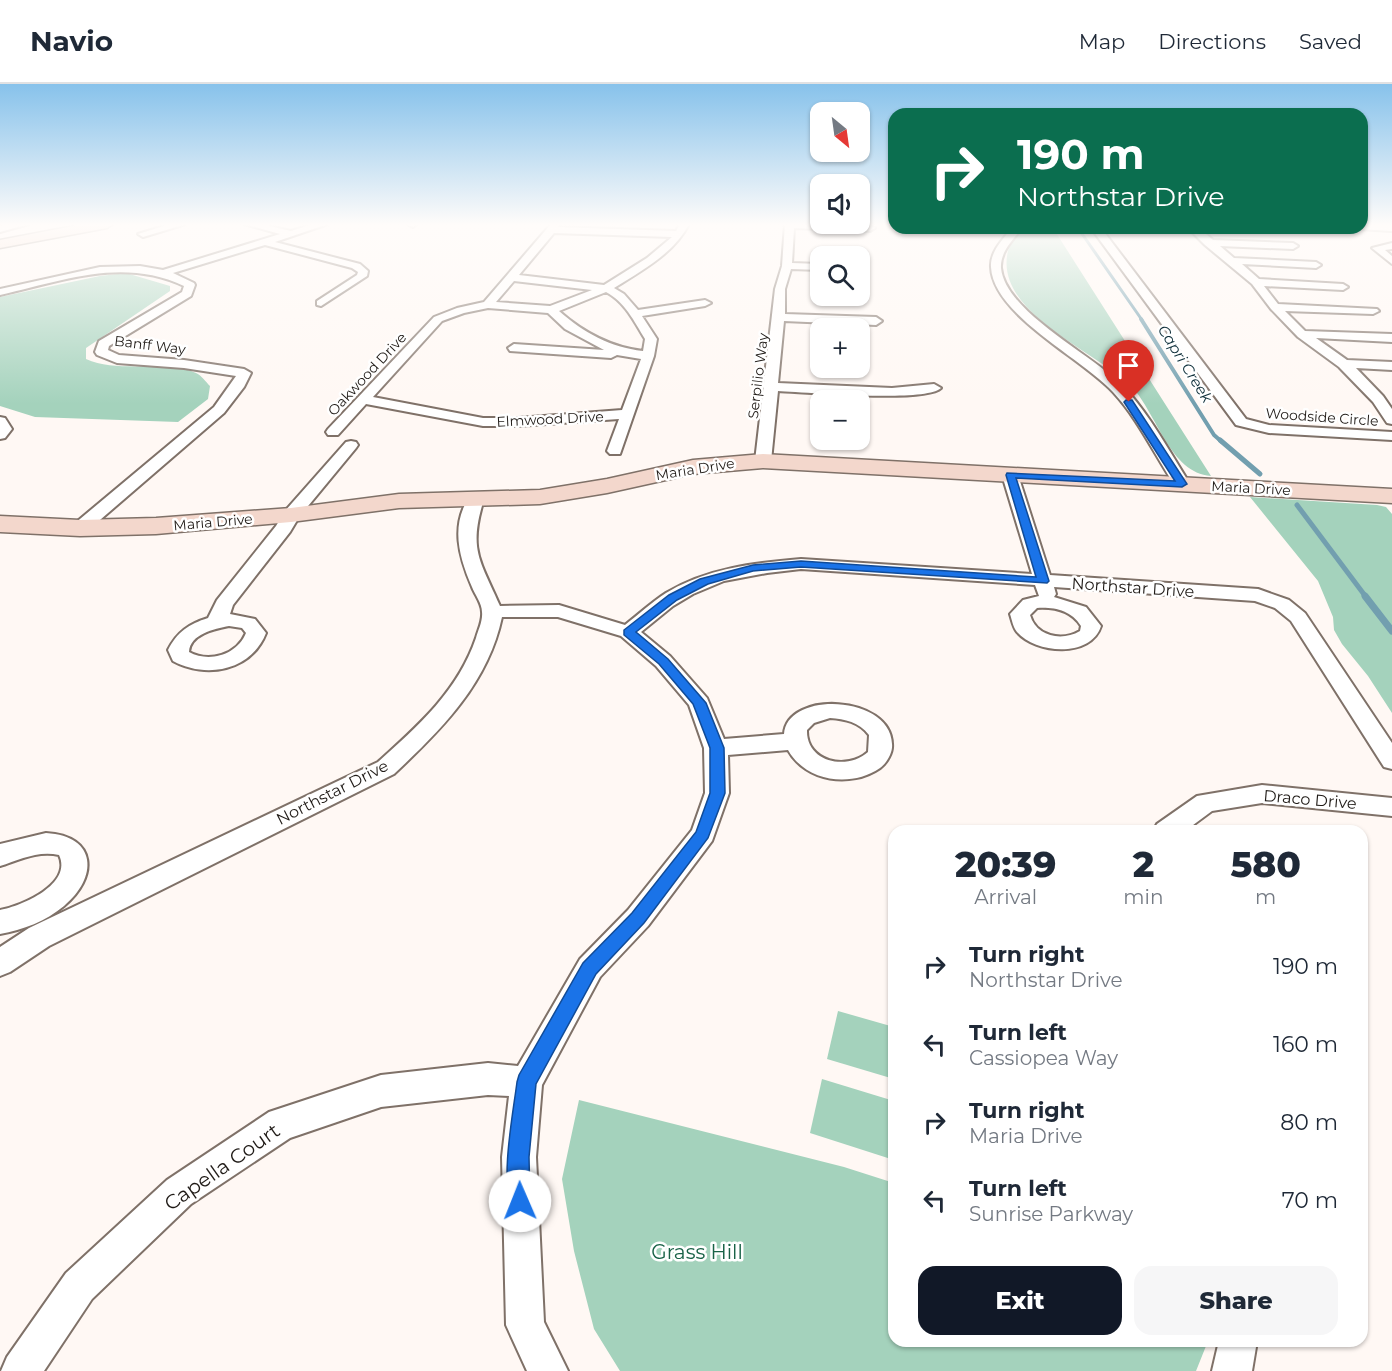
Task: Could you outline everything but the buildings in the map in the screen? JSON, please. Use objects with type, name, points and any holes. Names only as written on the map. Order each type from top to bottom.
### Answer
[{"type":"street","name":"Banff Way","points":[[0,292],[38,284]]},
{"type":"street","name":"Banff Way","points":[[80,528],[219,410],[244,374],[184,364],[117,359],[101,352],[103,344],[187,294],[190,285],[188,284]]},
{"type":"street","points":[[321,303],[350,284]]},
{"type":"street","points":[[488,304],[505,284]]},
{"type":"street","points":[[572,284],[614,290],[651,339],[648,356],[615,451]]},
{"type":"street","points":[[612,284],[551,310],[569,326],[615,351],[648,356]]},
{"type":"street","name":"Serpilio Way","points":[[763,461],[782,284]]},
{"type":"street","points":[[1001,284],[1004,291],[1032,322],[1108,379],[1129,402],[1182,484]]},
{"type":"street","name":"Woodside Circle","points":[[1138,284],[1241,422],[1269,429],[1392,436]]},
{"type":"street","points":[[1258,284],[1275,307],[1302,334],[1344,364],[1385,400],[1392,420]]},
{"type":"street","points":[[1301,284],[1343,286]]},
{"type":"street","points":[[634,314],[705,303]]},
{"type":"street","name":"Oakwood Drive","points":[[333,432],[438,319],[461,310],[488,304],[551,310]]},
{"type":"street","points":[[1275,307],[1373,311]]},
{"type":"street","points":[[779,317],[876,321]]},
{"type":"street","points":[[1302,334],[1392,338]]},
{"type":"street","points":[[514,348],[648,356]]},
{"type":"street","points":[[1344,364],[1392,366]]},
{"type":"street","points":[[772,387],[892,392],[934,388]]},
{"type":"street","name":"Elmwood Drive","points":[[365,400],[483,422],[518,422],[628,414]]},
{"type":"street","points":[[0,421],[6,429],[0,435]]},
{"type":"street","points":[[217,621],[224,604],[284,528],[291,515],[351,445]]},
{"type":"street","name":"Maria Drive","points":[[0,524],[80,528],[156,526],[291,515],[399,501],[563,495],[693,467],[763,461],[1392,495]]},
{"type":"street","points":[[1010,475],[1050,602]]},
{"type":"street","points":[[476,499],[467,523],[465,551],[493,612],[559,611],[628,632],[663,661],[699,703],[717,748],[717,793],[703,834],[638,918],[590,968],[526,1082],[519,1157],[525,1325],[548,1371]]},
{"type":"street","name":"Northstar Drive","points":[[628,632],[684,592],[704,582],[753,568],[801,564],[1258,595],[1282,604],[1298,617],[1392,761]]},
{"type":"street","name":"Northstar Drive","points":[[0,963],[35,925],[386,768],[430,726],[453,700],[472,671],[485,642],[493,612]]},
{"type":"street","points":[[717,748],[794,741]]},
{"type":"street","name":"Draco Drive","points":[[1175,825],[1206,803],[1262,794],[1392,807]]},
{"type":"street","points":[[0,856],[25,846],[43,843],[58,844],[68,849],[74,857],[75,867],[70,879],[35,925],[0,922]]},
{"type":"street","name":"Capella Court","points":[[21,1371],[79,1286],[87,1278],[179,1192],[281,1124],[381,1091],[488,1079],[526,1082]]},
{"type":"street","points":[[1232,1371],[1237,1347]]},
{"type":"green space","points":[[62,284],[163,284],[170,286],[170,291],[86,348],[86,359],[113,366],[184,369],[196,373],[210,386],[208,399],[178,422],[35,417],[0,406],[0,297]]},
{"type":"green space","points":[[1012,284],[1089,284],[1211,476],[1185,465],[1175,454],[1132,387],[1116,373],[1051,329],[1031,312],[1016,293]]},
{"type":"green space","points":[[1250,497],[1377,505],[1386,507],[1392,514],[1392,713],[1334,630],[1333,617],[1318,581]]},
{"type":"green space","points":[[838,1011],[888,1025],[888,1077],[827,1059]]},
{"type":"green space","points":[[822,1079],[888,1099],[888,1158],[810,1133]]},
{"type":"green space","name":"Grass Hill","points":[[579,1100],[844,1167],[888,1181],[888,1347],[1206,1347],[1196,1371],[620,1371],[594,1329],[574,1251],[562,1179]]},
{"type":"waterway","name":"Capri Creek","points":[[1117,284],[1142,320]]},
{"type":"waterway","name":"Capri Creek","points":[[1141,319],[1214,435],[1222,442]]},
{"type":"waterway","name":"Capri Creek","points":[[1220,440],[1260,474]]},
{"type":"waterway","name":"Capri Creek","points":[[1297,505],[1366,597]]},
{"type":"waterway","name":"Capri Creek","points":[[1365,596],[1392,631]]},
{"type":"route","points":[[520,1201],[519,1157],[526,1082],[590,968],[638,918],[672,878],[703,834],[717,793],[717,748],[699,703],[663,661],[628,632],[673,597],[704,582],[753,568],[801,564],[1043,581],[1010,475],[1182,484],[1129,402]]}]
